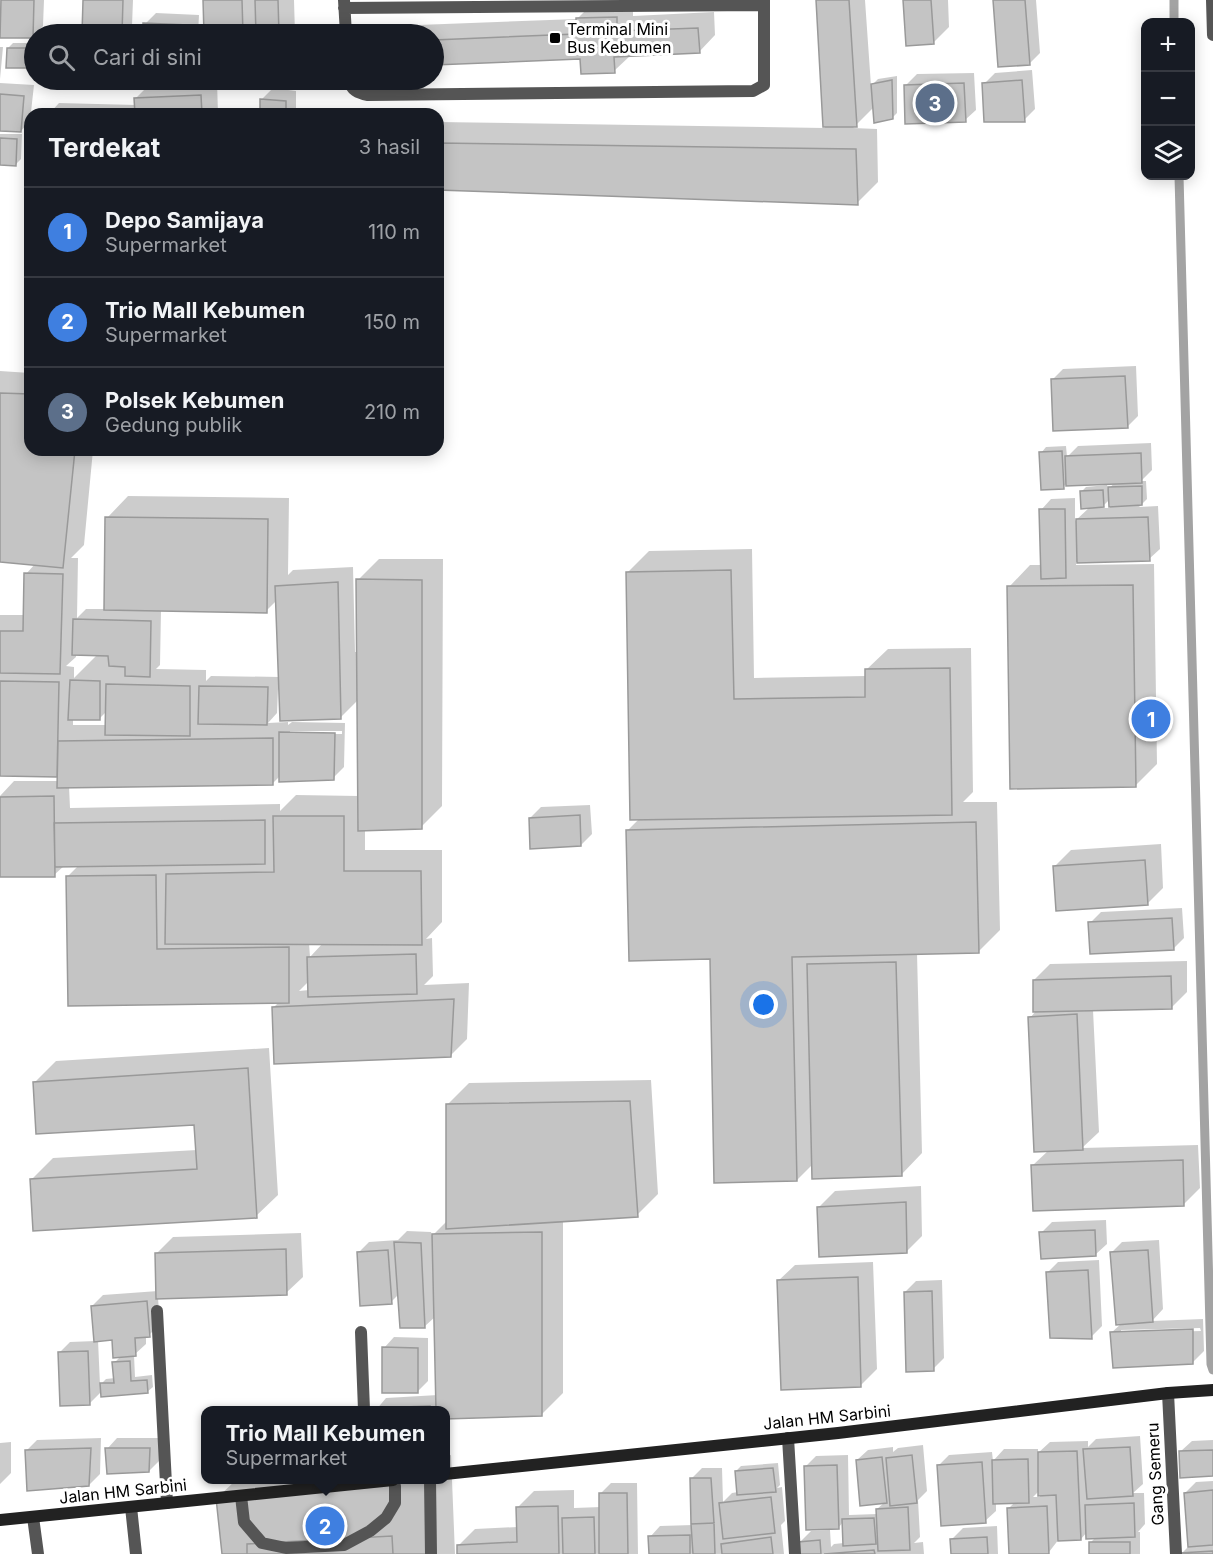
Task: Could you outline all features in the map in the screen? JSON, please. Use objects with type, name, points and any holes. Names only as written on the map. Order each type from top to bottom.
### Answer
[{"type":"main road","name":"Jalan HM Sarbini","points":[[450,1473],[788,1438],[1168,1393],[1213,1390]]},
{"type":"main road","name":"Jalan HM Sarbini","points":[[0,1520],[342,1484]]},
{"type":"street","points":[[1212,0],[1213,35]]},
{"type":"street","points":[[345,24],[344,4],[764,2],[764,86],[753,92],[368,95],[356,90]]},
{"type":"street","points":[[157,1311],[167,1503]]},
{"type":"street","points":[[361,1332],[364,1406]]},
{"type":"street","name":"Gang Semeru","points":[[1168,1393],[1176,1554]]},
{"type":"street","points":[[788,1438],[795,1554]]},
{"type":"street","points":[[241,1496],[244,1522],[262,1543],[286,1548],[344,1545],[370,1531],[386,1518],[395,1503],[394,1484]]},
{"type":"street","points":[[430,1484],[431,1554]]},
{"type":"street","points":[[131,1507],[136,1554]]},
{"type":"street","points":[[33,1517],[38,1554]]},
{"type":"building","points":[[1,0],[34,0],[33,24],[24,24],[24,38],[0,38]]},
{"type":"building","points":[[83,0],[123,0],[122,24],[82,24]]},
{"type":"building","points":[[203,0],[242,0],[243,24],[204,24]]},
{"type":"building","points":[[255,0],[278,0],[279,24],[256,24]]},
{"type":"building","points":[[816,0],[849,0],[857,127],[823,127]]},
{"type":"building","points":[[903,0],[931,0],[934,44],[906,46]]},
{"type":"building","points":[[993,0],[1025,0],[1030,65],[998,67]]},
{"type":"building","points":[[617,17],[617,31],[698,28],[700,53],[614,57],[615,73],[581,74],[580,59],[444,65],[444,40],[576,34],[576,18]]},
{"type":"building","points":[[7,48],[24,48],[24,68],[6,68]]},
{"type":"building","points":[[892,80],[893,119],[874,123],[871,84]]},
{"type":"building","points":[[1022,80],[1025,122],[984,122],[982,83]]},
{"type":"building","points":[[964,83],[966,122],[905,124],[904,85]]},
{"type":"building","points":[[0,94],[24,96],[21,132],[0,131]]},
{"type":"building","points":[[201,95],[202,108],[135,108],[134,98]]},
{"type":"building","points":[[260,99],[286,101],[286,108],[260,108]]},
{"type":"building","points":[[0,138],[17,139],[16,166],[0,165]]},
{"type":"building","points":[[444,143],[856,149],[858,205],[444,190]]},
{"type":"building","points":[[1125,376],[1128,428],[1053,431],[1051,379]]},
{"type":"building","points":[[0,393],[24,394],[24,456],[74,456],[63,568],[0,562]]},
{"type":"building","points":[[1062,451],[1064,489],[1041,490],[1039,452]]},
{"type":"building","points":[[1141,453],[1142,483],[1066,486],[1065,456]]},
{"type":"building","points":[[1142,486],[1142,505],[1109,507],[1108,487]]},
{"type":"building","points":[[1103,490],[1104,507],[1081,509],[1080,491]]},
{"type":"building","points":[[1039,509],[1065,509],[1066,578],[1041,579]]},
{"type":"building","points":[[105,517],[268,519],[267,613],[104,610]]},
{"type":"building","points":[[1148,517],[1150,561],[1077,563],[1076,519]]},
{"type":"building","points":[[731,570],[734,699],[865,697],[865,669],[950,668],[952,815],[630,820],[626,572]]},
{"type":"building","points":[[24,573],[63,574],[60,674],[0,673],[0,631],[23,631]]},
{"type":"building","points":[[356,579],[422,580],[422,829],[358,831]]},
{"type":"building","points":[[338,582],[341,719],[280,721],[275,586]]},
{"type":"building","points":[[1133,585],[1136,787],[1010,789],[1007,586]]},
{"type":"building","points":[[73,619],[151,621],[150,677],[125,676],[125,667],[109,666],[108,656],[72,655]]},
{"type":"building","points":[[70,680],[100,681],[100,720],[68,720]]},
{"type":"building","points":[[0,681],[59,682],[57,777],[0,776]]},
{"type":"building","points":[[106,684],[190,686],[190,736],[105,735]]},
{"type":"building","points":[[199,686],[268,687],[267,725],[198,724]]},
{"type":"building","points":[[279,732],[335,733],[334,780],[279,782]]},
{"type":"building","points":[[273,738],[273,785],[57,788],[58,741]]},
{"type":"building","points":[[54,796],[55,877],[0,877],[0,797]]},
{"type":"building","points":[[580,815],[581,846],[530,849],[529,818]]},
{"type":"building","points":[[273,816],[344,816],[344,871],[421,871],[422,945],[165,944],[166,874],[274,872]]},
{"type":"building","points":[[265,820],[265,864],[55,867],[54,823]]},
{"type":"building","points":[[976,822],[979,953],[792,957],[797,1181],[714,1183],[710,959],[629,961],[626,830]]},
{"type":"building","points":[[1145,860],[1148,905],[1056,911],[1053,866]]},
{"type":"building","points":[[156,875],[157,949],[289,947],[289,1003],[68,1006],[66,876]]},
{"type":"building","points":[[1172,918],[1174,950],[1090,954],[1088,922]]},
{"type":"building","points":[[416,954],[417,994],[308,997],[307,957]]},
{"type":"building","points":[[896,962],[902,1176],[812,1179],[807,964]]},
{"type":"building","points":[[1171,976],[1172,1009],[1033,1012],[1033,980]]},
{"type":"building","points":[[454,999],[451,1057],[274,1064],[272,1007]]},
{"type":"building","points":[[1077,1014],[1083,1150],[1034,1152],[1028,1017]]},
{"type":"building","points":[[248,1068],[257,1218],[33,1231],[30,1179],[197,1169],[194,1125],[36,1134],[33,1082]]},
{"type":"building","points":[[630,1101],[638,1217],[446,1229],[446,1104]]},
{"type":"building","points":[[1183,1160],[1184,1206],[1033,1211],[1031,1165]]},
{"type":"building","points":[[906,1202],[907,1253],[819,1257],[817,1207]]},
{"type":"building","points":[[1095,1230],[1096,1256],[1041,1259],[1039,1232]]},
{"type":"building","points":[[542,1232],[542,1416],[450,1419],[450,1406],[436,1406],[432,1234]]},
{"type":"building","points":[[394,1242],[421,1243],[425,1328],[400,1328]]},
{"type":"building","points":[[286,1249],[287,1295],[156,1299],[155,1253]]},
{"type":"building","points":[[388,1250],[392,1304],[360,1306],[357,1252]]},
{"type":"building","points":[[1148,1250],[1153,1322],[1116,1325],[1110,1252]]},
{"type":"building","points":[[1088,1270],[1092,1339],[1050,1338],[1046,1272]]},
{"type":"building","points":[[858,1277],[861,1387],[781,1390],[777,1280]]},
{"type":"building","points":[[932,1291],[934,1371],[906,1372],[904,1292]]},
{"type":"building","points":[[147,1301],[150,1337],[135,1338],[136,1356],[113,1358],[112,1340],[94,1342],[91,1306]]},
{"type":"building","points":[[1193,1329],[1193,1364],[1113,1368],[1110,1332]]},
{"type":"building","points":[[382,1347],[418,1348],[418,1393],[382,1393]]},
{"type":"building","points":[[88,1351],[90,1405],[60,1406],[58,1352]]},
{"type":"building","points":[[130,1361],[131,1381],[147,1380],[148,1393],[101,1397],[100,1383],[114,1383],[112,1362]]},
{"type":"building","points":[[1130,1447],[1133,1496],[1087,1499],[1083,1449]]},
{"type":"building","points":[[91,1448],[89,1486],[27,1491],[25,1450]]},
{"type":"building","points":[[105,1448],[150,1448],[149,1472],[107,1474]]},
{"type":"building","points":[[1213,1450],[1213,1476],[1180,1478],[1179,1451]]},
{"type":"building","points":[[1077,1451],[1081,1540],[1058,1541],[1056,1495],[1038,1496],[1038,1452]]},
{"type":"building","points":[[912,1455],[917,1503],[890,1506],[886,1458]]},
{"type":"building","points":[[882,1457],[887,1503],[860,1506],[856,1460]]},
{"type":"building","points":[[1028,1459],[1029,1503],[993,1504],[992,1460]]},
{"type":"building","points":[[982,1462],[986,1523],[941,1526],[937,1465]]},
{"type":"building","points":[[837,1465],[839,1529],[806,1530],[804,1466]]},
{"type":"building","points":[[773,1468],[776,1492],[737,1495],[735,1471]]},
{"type":"building","points":[[690,1478],[711,1478],[714,1523],[691,1524]]},
{"type":"building","points":[[354,1484],[430,1484],[433,1554],[222,1554],[216,1498]]},
{"type":"building","points":[[1213,1490],[1213,1545],[1188,1547],[1184,1493]]},
{"type":"building","points":[[599,1493],[627,1493],[628,1554],[599,1554]]},
{"type":"building","points":[[771,1497],[775,1533],[723,1539],[719,1503]]},
{"type":"building","points":[[1134,1503],[1135,1537],[1086,1539],[1085,1505]]},
{"type":"building","points":[[558,1506],[559,1554],[457,1554],[457,1545],[517,1542],[516,1507]]},
{"type":"building","points":[[1047,1506],[1049,1554],[1009,1554],[1007,1508]]},
{"type":"building","points":[[908,1507],[910,1550],[878,1551],[876,1509]]},
{"type":"building","points":[[594,1517],[595,1554],[563,1554],[562,1518]]},
{"type":"building","points":[[874,1518],[876,1544],[843,1546],[842,1519]]},
{"type":"building","points":[[714,1523],[715,1554],[693,1554],[691,1524]]},
{"type":"building","points":[[690,1535],[690,1554],[649,1554],[648,1536]]},
{"type":"building","points":[[392,1536],[393,1554],[247,1554],[247,1544]]},
{"type":"building","points":[[771,1537],[773,1554],[722,1554],[721,1544]]},
{"type":"building","points":[[987,1537],[988,1554],[951,1554],[950,1539]]},
{"type":"building","points":[[820,1540],[821,1554],[799,1554],[798,1542]]},
{"type":"building","points":[[1089,1542],[1130,1542],[1130,1554],[1089,1554]]},
{"type":"building","points":[[874,1550],[875,1554],[824,1554]]},
{"type":"building","points":[[1213,1551],[1213,1554],[1180,1554],[1180,1553]]},
{"type":"waterway","points":[[1174,0],[1174,18]]},
{"type":"waterway","points":[[1179,180],[1211,1364],[1213,1370]]},
{"type":"place","name":"Terminal Mini Bus Kebumen","points":[[555,38]]},
{"type":"place","name":"Polsek Kebumen","points":[[935,103]]},
{"type":"place","name":"Depo Samijaya","points":[[1151,719]]},
{"type":"place","name":"Trio Mall Kebumen","points":[[325,1526]]}]
